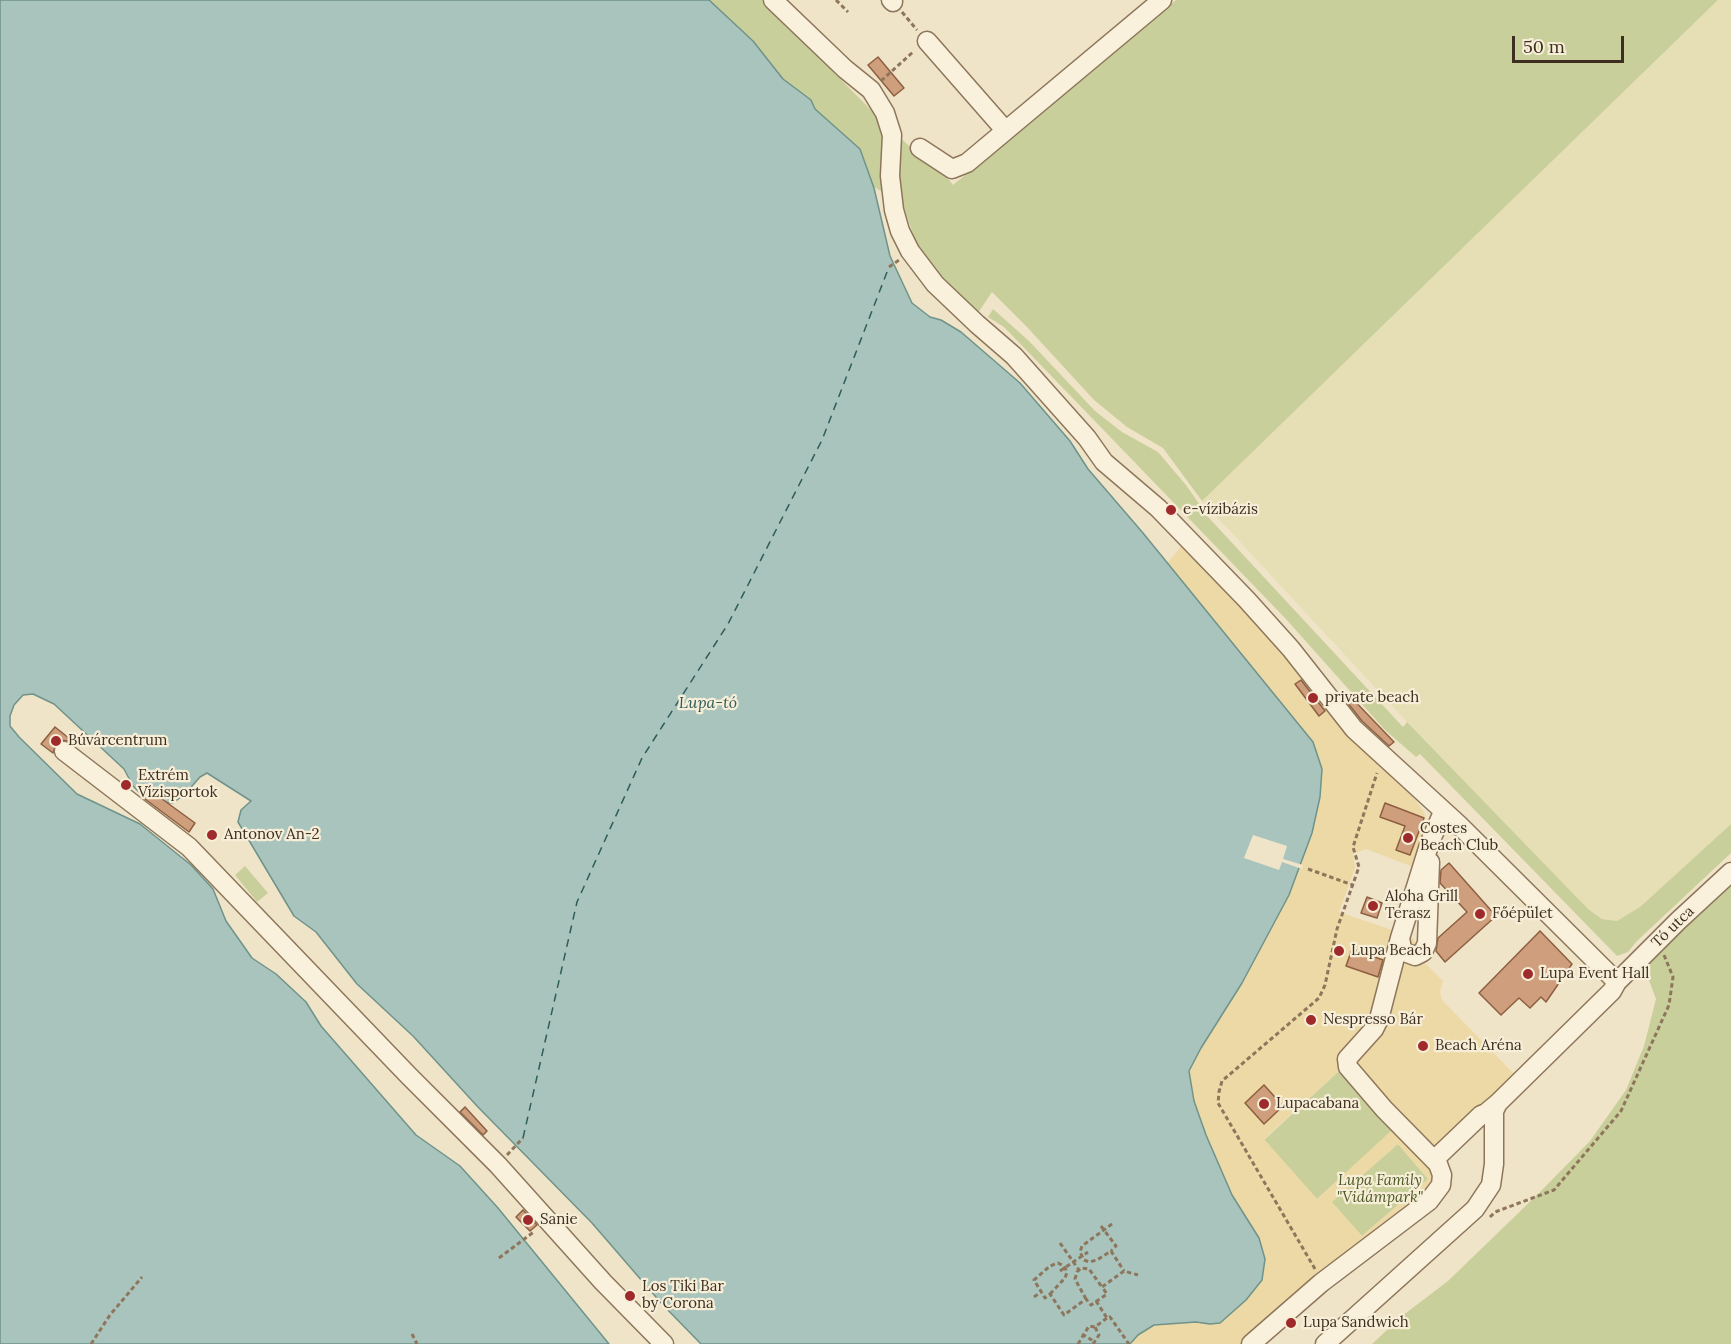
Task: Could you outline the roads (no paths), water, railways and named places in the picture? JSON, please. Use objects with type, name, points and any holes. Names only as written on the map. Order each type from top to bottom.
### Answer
[{"type":"street","points":[[773,0],[845,69],[871,90],[885,113],[892,135],[890,176],[894,210],[900,231],[910,251],[935,284],[1014,356],[1087,438],[1104,462],[1158,508],[1247,600],[1291,649],[1354,729],[1443,812],[1617,982]]},
{"type":"street","points":[[920,148],[952,169],[967,163],[1162,0]]},
{"type":"street","points":[[927,41],[1005,130]]},
{"type":"street","points":[[64,751],[189,847],[498,1165],[603,1282],[664,1344]]},
{"type":"street","points":[[1251,1344],[1321,1283],[1429,1201],[1441,1185],[1442,1175],[1434,1160],[1384,1109],[1348,1067],[1347,1059],[1374,1029],[1379,1018],[1400,938],[1430,842],[1443,812]]},
{"type":"street","points":[[1400,938],[1402,949],[1407,953],[1415,956],[1424,952],[1430,842]]},
{"type":"street","name":"Tó utca","points":[[1434,1160],[1498,1102],[1612,991],[1617,982],[1731,872]]},
{"type":"street","points":[[1325,1344],[1475,1209],[1491,1185],[1494,1164],[1494,1111],[1498,1102]]},
{"type":"water","name":"Lupa-tó","points":[[0,0],[709,0],[753,41],[783,79],[811,100],[815,109],[860,149],[874,188],[890,256],[912,303],[930,317],[941,320],[961,332],[1020,383],[1070,441],[1088,469],[1313,742],[1322,769],[1320,797],[1312,833],[1289,895],[1242,983],[1189,1071],[1194,1101],[1206,1135],[1232,1195],[1259,1238],[1265,1259],[1262,1280],[1246,1300],[1220,1323],[1154,1325],[1138,1335],[1130,1344],[701,1344],[662,1304],[592,1223],[477,1106],[413,1036],[357,984],[316,932],[294,916],[238,822],[241,810],[251,801],[207,773],[173,803],[156,802],[143,796],[133,786],[124,769],[54,704],[33,694],[23,695],[14,705],[10,716],[10,726],[19,737],[77,794],[140,824],[191,865],[213,889],[226,921],[252,958],[276,974],[306,1002],[321,1026],[416,1135],[460,1166],[498,1208],[609,1344],[0,1344]]},
{"type":"place","name":"e-vízibázis","points":[[1171,510]]},
{"type":"place","name":"private beach","points":[[1313,698]]},
{"type":"place","name":"Búvárcentrum","points":[[56,741]]},
{"type":"place","name":"Extrém Vízisportok","points":[[126,785]]},
{"type":"place","name":"Antonov An-2","points":[[212,835]]},
{"type":"place","name":"Costes Beach Club","points":[[1408,838]]},
{"type":"place","name":"Aloha Grill Terasz","points":[[1373,906]]},
{"type":"place","name":"Főépület","points":[[1480,914]]},
{"type":"place","name":"Lupa Beach","points":[[1339,951]]},
{"type":"place","name":"Lupa Event Hall","points":[[1528,974]]},
{"type":"place","name":"Nespresso Bár","points":[[1311,1020]]},
{"type":"place","name":"Beach Aréna","points":[[1423,1046]]},
{"type":"place","name":"Lupacabana","points":[[1264,1104]]},
{"type":"place","name":"Sanie","points":[[528,1220]]},
{"type":"place","name":"Los Tiki Bar by Corona","points":[[630,1296]]},
{"type":"place","name":"Lupa Sandwich","points":[[1291,1323]]},
{"type":"park label","name":"Lupa Family \"Vidámpark\"","points":[[1380,1190]]}]
